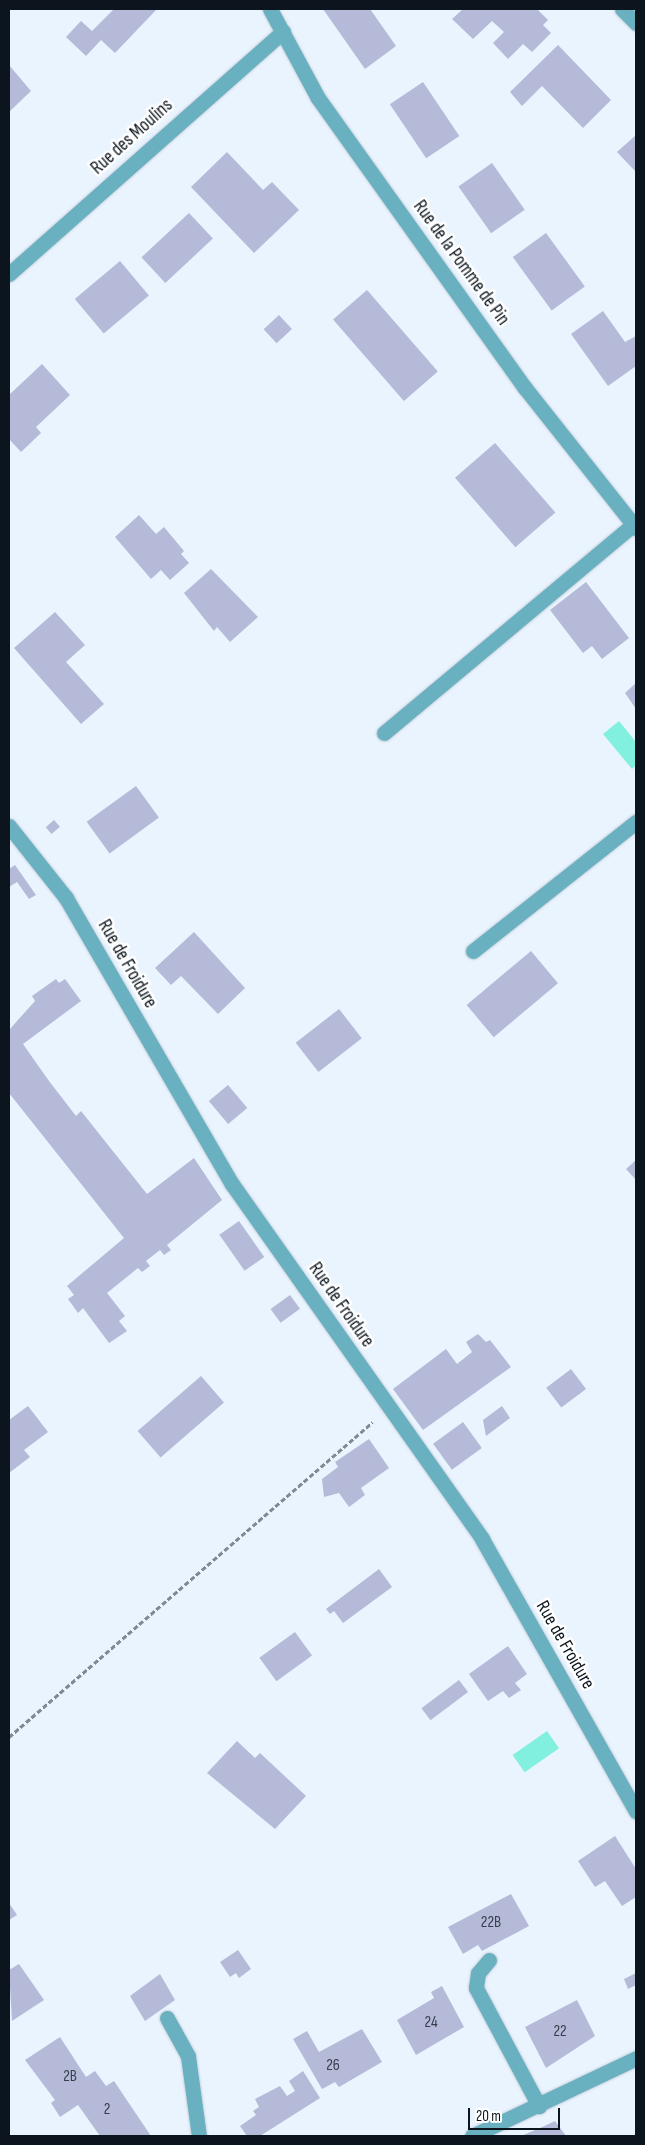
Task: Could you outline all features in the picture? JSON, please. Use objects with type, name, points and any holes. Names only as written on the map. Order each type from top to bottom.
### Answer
[{"type":"street","name":"Rue de la Pomme de Pin","points":[[270,9],[318,98],[525,388],[635,526]]},
{"type":"street","points":[[622,9],[636,23]]},
{"type":"street","name":"Rue des Moulins","points":[[9,274],[282,32]]},
{"type":"street","points":[[384,732],[635,526]]},
{"type":"street","points":[[473,951],[636,822]]},
{"type":"street","name":"Rue de Froidure","points":[[9,826],[66,898],[232,1184],[482,1539],[636,1811]]},
{"type":"street","points":[[489,1960],[478,1973],[476,1988],[540,2106]]},
{"type":"street","points":[[167,2018],[188,2056],[199,2136]]},
{"type":"street","points":[[472,2136],[540,2106],[636,2058]]},
{"type":"path","points":[[9,1737],[270,1515],[351,1438],[391,1410]]},
{"type":"shaded area","points":[[619,721],[636,742],[636,765],[632,769],[603,734]]},
{"type":"shaded area","points":[[547,1731],[559,1748],[525,1772],[513,1755]]},
{"type":"building","points":[[114,9],[157,9],[115,53],[101,40],[86,56],[66,37],[81,21],[92,31]]},
{"type":"building","points":[[323,9],[370,9],[396,46],[365,69]]},
{"type":"building","points":[[463,9],[537,9],[548,20],[543,25],[551,33],[532,52],[523,44],[508,59],[493,43],[504,32],[492,21],[473,39],[452,19]]},
{"type":"building","points":[[558,45],[611,100],[583,128],[542,86],[522,106],[510,92]]},
{"type":"building","points":[[9,65],[31,91],[9,112]]},
{"type":"building","points":[[423,82],[459,136],[426,158],[390,104]]},
{"type":"building","points":[[636,135],[636,172],[617,152]]},
{"type":"building","points":[[227,152],[263,190],[272,182],[299,210],[254,253],[191,187]]},
{"type":"building","points":[[492,163],[525,210],[491,233],[458,187]]},
{"type":"building","points":[[189,213],[213,239],[165,283],[141,257]]},
{"type":"building","points":[[546,233],[585,286],[552,310],[513,257]]},
{"type":"building","points":[[120,261],[149,295],[104,333],[75,299]]},
{"type":"building","points":[[367,290],[438,372],[404,401],[333,320]]},
{"type":"building","points":[[603,311],[625,342],[636,336],[636,366],[608,386],[571,334]]},
{"type":"building","points":[[279,315],[292,329],[277,343],[264,329]]},
{"type":"building","points":[[42,364],[70,395],[36,427],[41,433],[21,452],[9,439],[9,395]]},
{"type":"building","points":[[495,443],[555,512],[515,547],[455,478]]},
{"type":"building","points":[[139,515],[156,534],[164,527],[184,551],[181,554],[189,563],[170,580],[161,570],[151,579],[115,537]]},
{"type":"building","points":[[211,569],[258,617],[230,642],[217,627],[214,631],[184,593]]},
{"type":"building","points":[[586,582],[629,638],[602,659],[592,646],[583,653],[550,610]]},
{"type":"building","points":[[55,612],[85,645],[66,662],[104,704],[81,724],[14,648]]},
{"type":"building","points":[[636,683],[636,709],[625,693]]},
{"type":"building","points":[[136,786],[159,818],[110,853],[87,822]]},
{"type":"building","points":[[54,820],[60,827],[52,834],[46,827]]},
{"type":"building","points":[[15,865],[36,895],[29,899],[17,882],[9,887],[9,869]]},
{"type":"building","points":[[194,932],[245,988],[218,1014],[181,976],[171,985],[155,968]]},
{"type":"building","points":[[531,951],[558,983],[494,1037],[467,1005]]},
{"type":"building","points":[[56,979],[59,983],[65,979],[81,1001],[23,1044],[49,1081],[76,1116],[81,1111],[147,1194],[194,1158],[222,1200],[167,1245],[171,1250],[164,1255],[160,1250],[146,1261],[150,1266],[142,1272],[138,1268],[107,1293],[125,1316],[119,1321],[127,1331],[109,1343],[83,1308],[78,1313],[68,1299],[74,1295],[67,1286],[124,1238],[9,1093],[9,1030],[35,1001],[32,996]]},
{"type":"building","points":[[339,1009],[362,1038],[318,1072],[296,1043]]},
{"type":"building","points":[[228,1085],[247,1108],[228,1124],[209,1101]]},
{"type":"building","points":[[636,1160],[636,1180],[626,1169]]},
{"type":"building","points":[[239,1221],[264,1257],[245,1271],[219,1235]]},
{"type":"building","points":[[290,1295],[300,1309],[281,1323],[271,1309]]},
{"type":"building","points":[[478,1334],[486,1342],[490,1340],[511,1367],[423,1430],[393,1389],[446,1349],[457,1364],[472,1352],[466,1342]]},
{"type":"building","points":[[571,1369],[586,1389],[561,1408],[546,1388]]},
{"type":"building","points":[[201,1376],[224,1402],[161,1458],[138,1431]]},
{"type":"building","points":[[28,1406],[48,1432],[24,1450],[30,1457],[9,1473],[9,1420]]},
{"type":"building","points":[[502,1406],[510,1418],[486,1436],[483,1420]]},
{"type":"building","points":[[463,1422],[482,1448],[452,1470],[433,1444]]},
{"type":"building","points":[[369,1439],[389,1468],[361,1488],[365,1495],[349,1507],[339,1493],[324,1497],[322,1479],[338,1467],[335,1462]]},
{"type":"building","points":[[379,1569],[392,1587],[343,1623],[334,1611],[330,1614],[326,1609]]},
{"type":"building","points":[[295,1632],[312,1655],[276,1681],[259,1658]]},
{"type":"building","points":[[508,1646],[527,1674],[515,1683],[521,1690],[509,1698],[503,1691],[488,1701],[469,1674]]},
{"type":"building","points":[[459,1680],[468,1692],[430,1720],[421,1708]]},
{"type":"building","points":[[237,1741],[255,1758],[260,1753],[306,1796],[275,1829],[207,1773]]},
{"type":"building","points":[[615,1836],[636,1869],[636,1897],[622,1906],[605,1881],[595,1887],[578,1861]]},
{"type":"building","points":[[511,1894],[529,1926],[482,1951],[478,1945],[463,1954],[448,1927]]},
{"type":"building","points":[[9,1903],[17,1915],[9,1920]]},
{"type":"building","points":[[238,1950],[251,1969],[239,1978],[236,1973],[230,1977],[220,1962]]},
{"type":"building","points":[[19,1964],[44,2000],[12,2021],[9,1970]]},
{"type":"building","points":[[636,1973],[636,1985],[628,1989],[624,1979]]},
{"type":"building","points":[[160,1974],[175,2000],[145,2021],[130,1996]]},
{"type":"building","points":[[442,1986],[464,2027],[416,2055],[397,2020],[434,1998],[431,1992]]},
{"type":"building","points":[[577,2000],[595,2036],[546,2068],[525,2027]]},
{"type":"building","points":[[362,2029],[382,2062],[339,2087],[335,2082],[322,2089],[293,2039],[307,2031],[319,2052]]},
{"type":"building","points":[[60,2037],[86,2077],[95,2071],[106,2086],[114,2081],[151,2136],[100,2136],[78,2105],[60,2117],[51,2103],[55,2100],[25,2060]]},
{"type":"building","points":[[303,2071],[320,2098],[260,2136],[247,2136],[240,2126],[256,2115],[253,2111],[259,2107],[255,2099],[280,2086],[287,2096],[295,2091],[289,2081]]},
{"type":"building","points":[[555,2121],[566,2136],[521,2136],[540,2128]]}]
